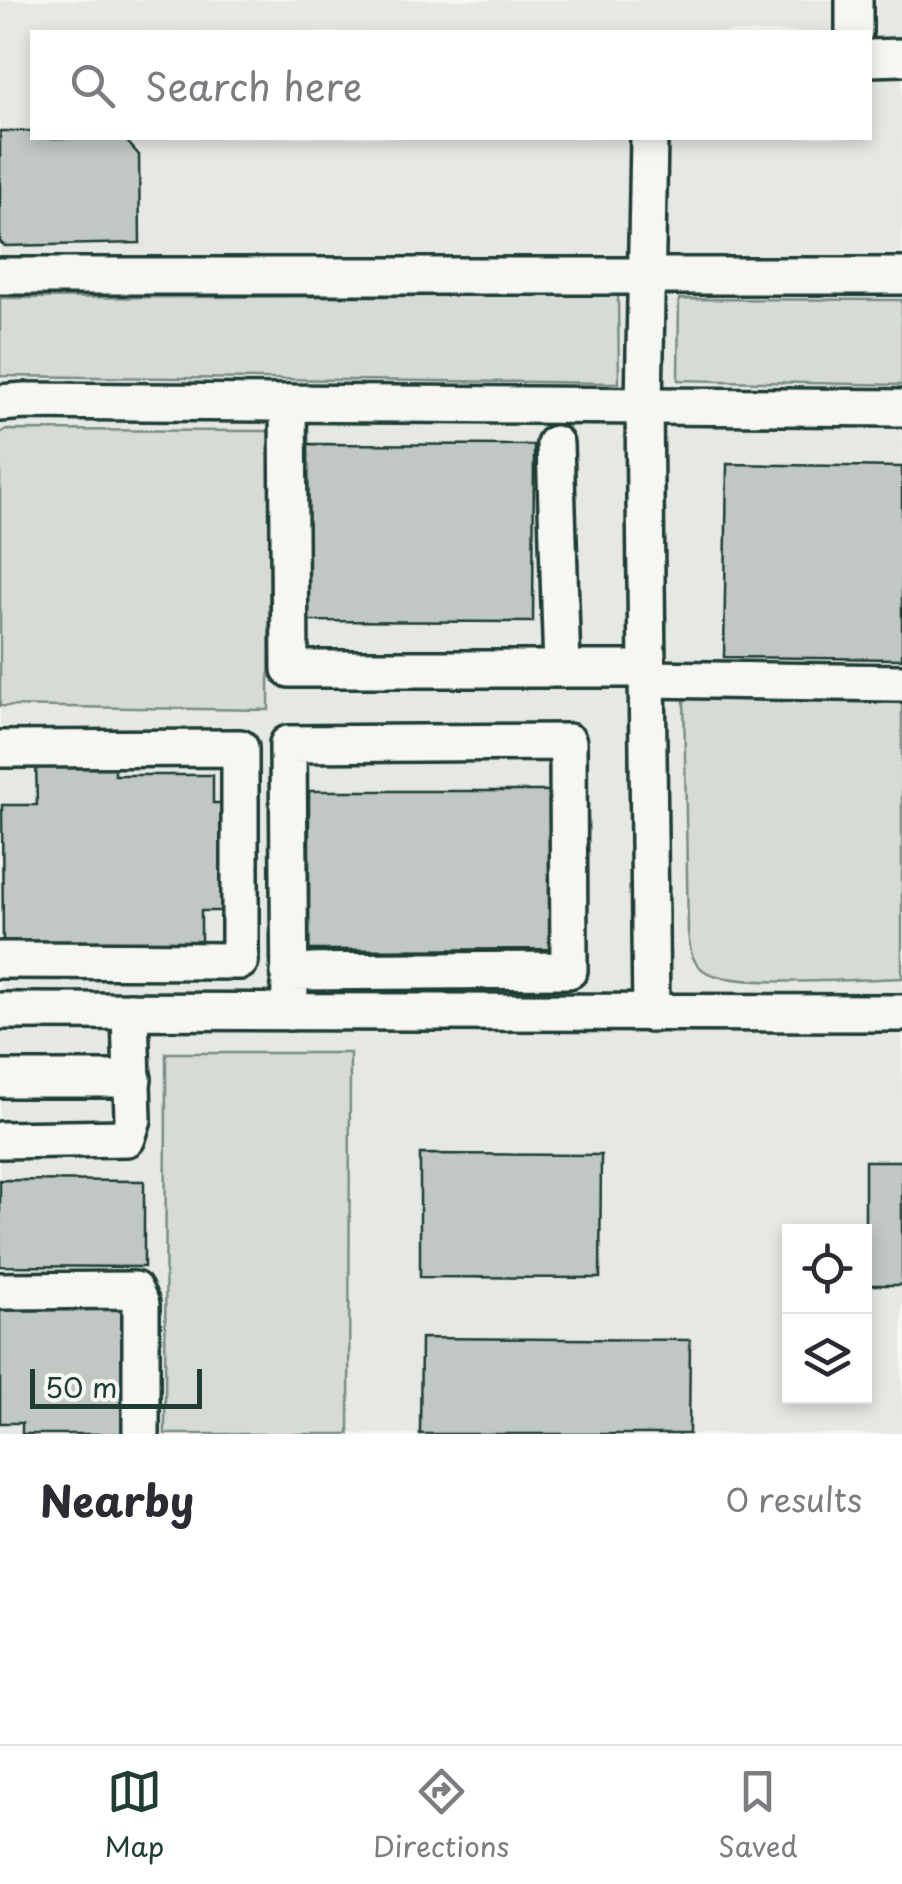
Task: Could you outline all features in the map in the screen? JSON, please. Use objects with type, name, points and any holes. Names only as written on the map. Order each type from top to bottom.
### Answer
[{"type":"street","points":[[854,0],[854,30]]},
{"type":"street","points":[[872,58],[902,57]]},
{"type":"street","points":[[649,140],[644,406],[651,1014]]},
{"type":"street","points":[[0,276],[902,276]]},
{"type":"street","points":[[0,403],[902,408]]},
{"type":"street","points":[[288,403],[290,669],[562,669],[902,683]]},
{"type":"street","points":[[554,444],[562,669]]},
{"type":"street","points":[[290,972],[570,970],[568,742],[288,744],[290,1012]]},
{"type":"street","points":[[0,749],[240,748],[240,962],[0,960]]},
{"type":"street","points":[[0,1011],[902,1014]]},
{"type":"street","points":[[0,1140],[128,1138],[133,1119],[130,1012]]},
{"type":"street","points":[[0,1079],[133,1079]]},
{"type":"street","points":[[0,1290],[134,1290],[141,1304],[142,1434]]},
{"type":"shaded area","points":[[0,0],[902,0],[902,1434],[0,1434]]},
{"type":"shaded area","points":[[618,295],[619,383],[0,376],[0,298]]},
{"type":"shaded area","points":[[679,299],[902,300],[902,385],[678,380]]},
{"type":"shaded area","points":[[270,431],[269,710],[0,706],[0,433]]},
{"type":"shaded area","points":[[684,698],[902,703],[902,978],[746,980],[708,973],[698,965],[688,933]]},
{"type":"shaded area","points":[[166,1053],[350,1053],[349,1434],[165,1434]]},
{"type":"building","points":[[0,131],[30,131],[30,140],[126,140],[139,155],[140,243],[5,246],[0,242]]},
{"type":"building","points":[[303,444],[534,445],[533,622],[302,621]]},
{"type":"building","points":[[727,464],[902,467],[902,659],[724,657]]},
{"type":"building","points":[[115,759],[115,775],[213,775],[213,803],[237,803],[238,911],[201,911],[201,943],[3,945],[2,805],[37,805],[36,760]]},
{"type":"building","points":[[309,791],[556,791],[555,949],[309,950]]},
{"type":"building","points":[[420,1154],[601,1155],[600,1278],[420,1277]]},
{"type":"building","points":[[865,1161],[902,1161],[902,1285],[872,1285],[872,1224],[865,1224]]},
{"type":"building","points":[[0,1180],[144,1181],[144,1267],[0,1266]]},
{"type":"building","points":[[122,1309],[124,1434],[22,1434],[22,1423],[0,1423],[0,1310]]},
{"type":"building","points":[[421,1338],[690,1340],[689,1434],[420,1434]]}]
